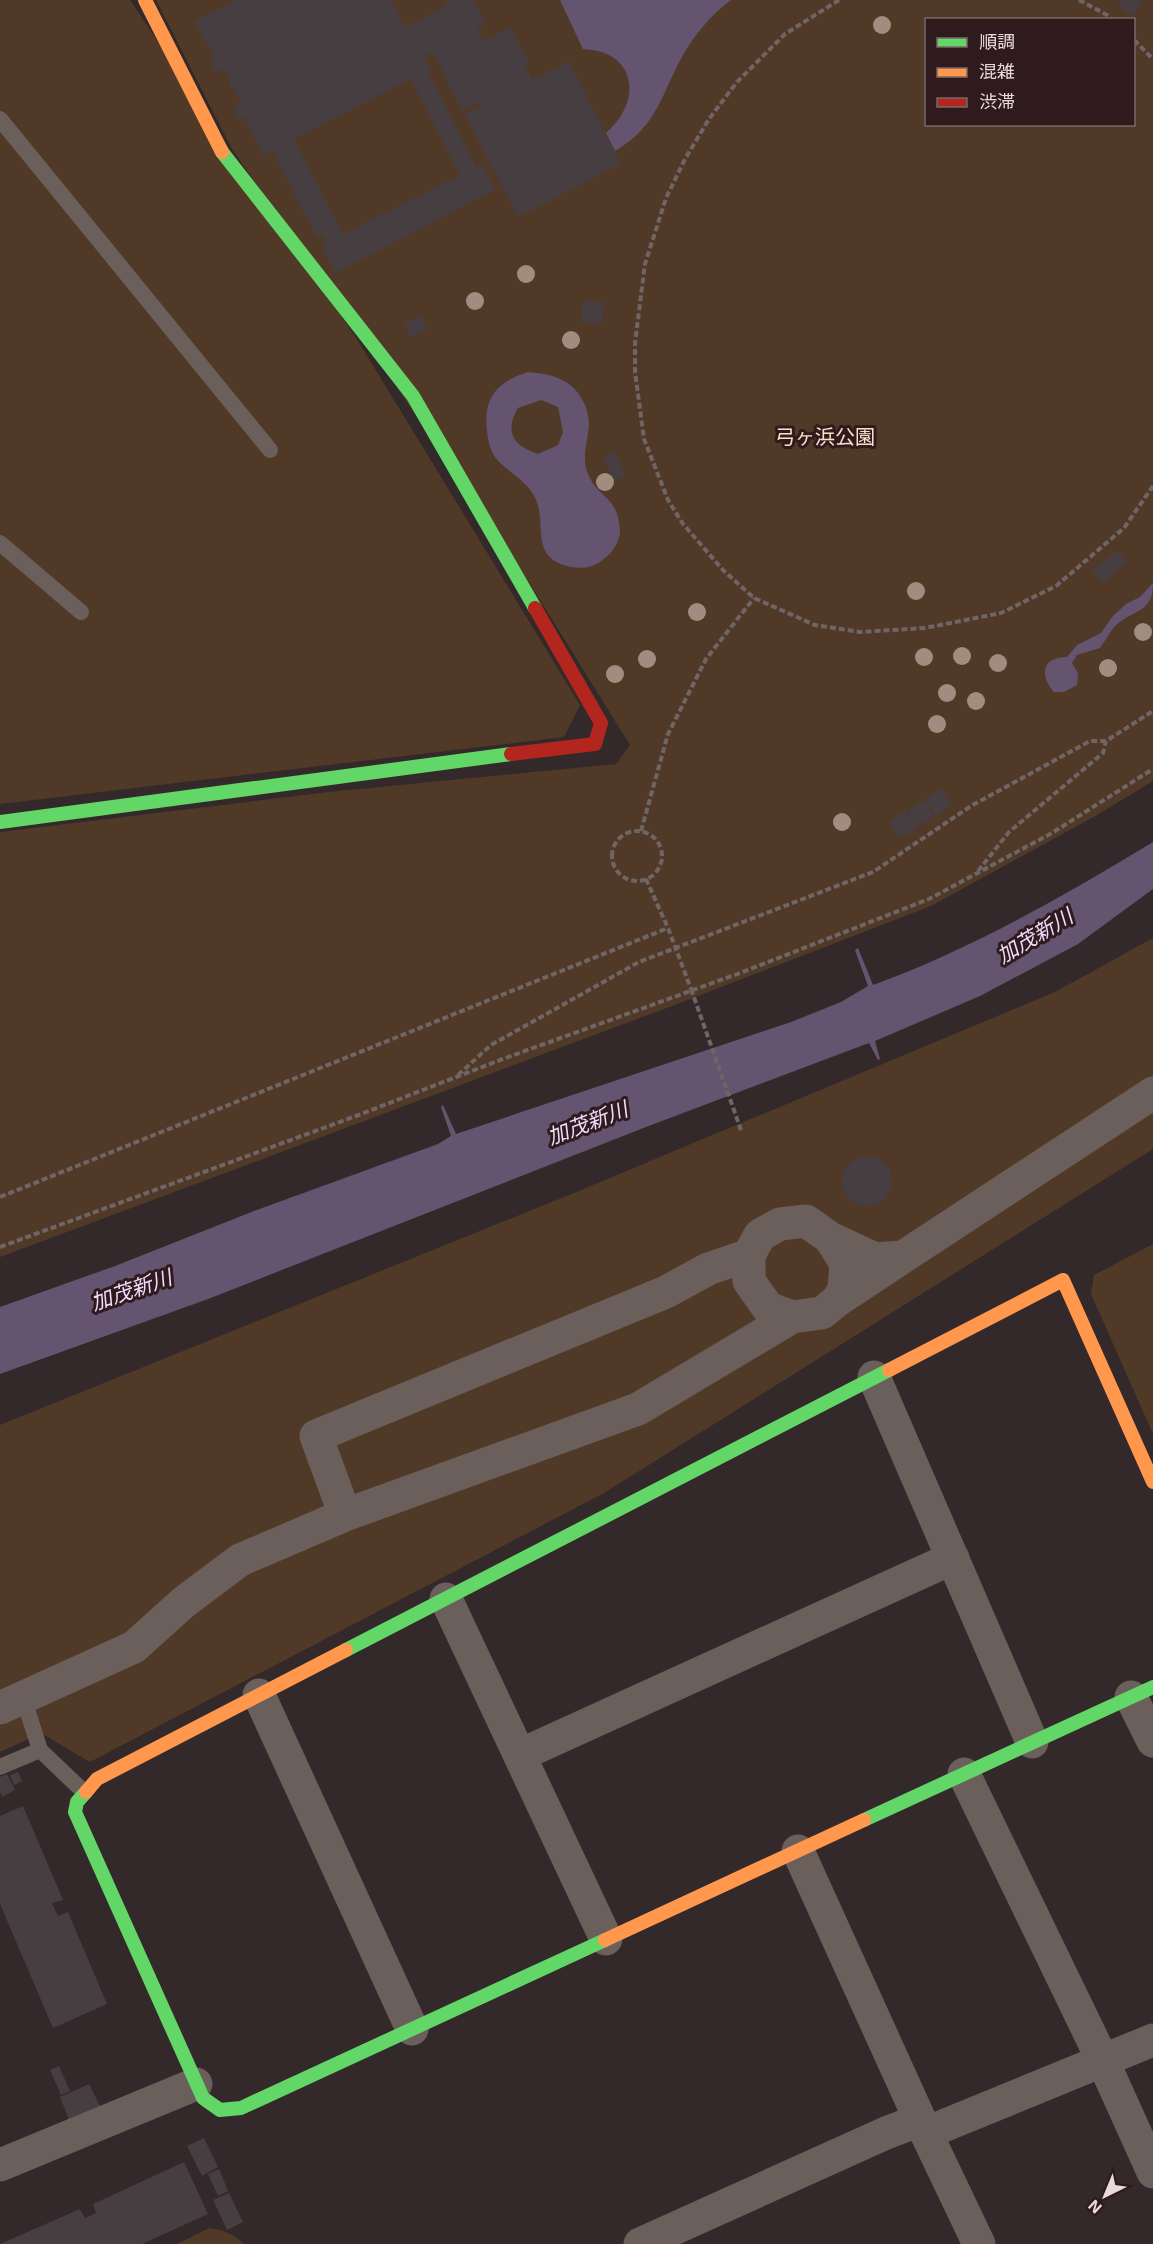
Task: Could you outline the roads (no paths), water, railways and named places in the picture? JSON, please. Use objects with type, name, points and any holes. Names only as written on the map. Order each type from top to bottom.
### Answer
[{"type":"street","points":[[0,822],[438,762],[595,744],[601,723],[413,396],[220,150],[145,0]]},
{"type":"street","points":[[12,1703],[134,1647],[184,1602],[240,1560],[345,1515],[638,1409],[792,1317],[822,1313],[838,1300],[1153,1093]]},
{"type":"street","points":[[792,1317],[768,1308],[749,1281],[749,1255],[760,1235],[780,1224],[806,1221],[831,1238],[874,1259],[903,1257]]},
{"type":"street","points":[[831,1238],[846,1263],[844,1289],[838,1300]]},
{"type":"street","points":[[345,1515],[316,1436],[666,1292],[708,1269],[749,1255]]},
{"type":"street","points":[[1153,1482],[1063,1280],[97,1779],[77,1802],[75,1812],[196,2084],[203,2098],[220,2110],[241,2108],[1142,1692],[1153,1741]]},
{"type":"street","points":[[874,1377],[1032,1742]]},
{"type":"street","points":[[520,1755],[952,1558]]},
{"type":"street","points":[[446,1599],[606,1939]]},
{"type":"street","points":[[259,1695],[412,2029]]},
{"type":"street","points":[[964,1774],[1102,2059],[1153,2172]]},
{"type":"street","points":[[798,1851],[923,2127],[979,2244]]},
{"type":"street","points":[[640,2244],[886,2133],[923,2127],[1153,2040]]},
{"type":"street","points":[[0,2165],[196,2084]]},
{"type":"lane","points":[[0,119],[270,450]]},
{"type":"lane","points":[[0,543],[81,612]]},
{"type":"lane","points":[[12,1703],[40,1750],[84,1792]]},
{"type":"lane","points":[[0,1767],[40,1750]]},
{"type":"water","points":[[560,0],[731,0],[704,25],[693,40],[650,120],[641,131],[615,151],[606,133],[626,107],[629,80],[624,68],[615,58],[601,52],[583,49]]},
{"type":"water","points":[[528,372],[561,379],[574,388],[585,405],[589,425],[585,456],[586,468],[592,482],[616,511],[620,531],[619,539],[608,556],[594,565],[572,567],[557,562],[548,555],[543,546],[537,502],[531,491],[499,462],[492,451],[486,419],[490,400],[500,386]],"holes":[[[541,400],[558,407],[563,432],[558,445],[538,454],[522,447],[513,437],[512,424],[518,408]]]},
{"type":"water","points":[[1153,583],[1150,600],[1142,609],[1117,624],[1100,648],[1077,655],[1072,663],[1078,673],[1077,685],[1064,692],[1054,692],[1046,679],[1045,668],[1048,664],[1052,660],[1067,657],[1077,645],[1101,633],[1112,617],[1126,604],[1140,597]]},
{"type":"water","name":"加茂新川","points":[[1153,842],[1153,889],[1078,944],[980,996],[875,1041],[880,1059],[878,1060],[869,1043],[646,1127],[208,1299],[0,1374],[0,1307],[438,1144],[451,1136],[441,1107],[443,1105],[456,1134],[791,1022],[841,1002],[868,986],[855,950],[858,948],[873,985],[910,971],[981,938]]},
{"type":"park label","name":"弓ヶ浜公園","points":[[825,436]]}]
